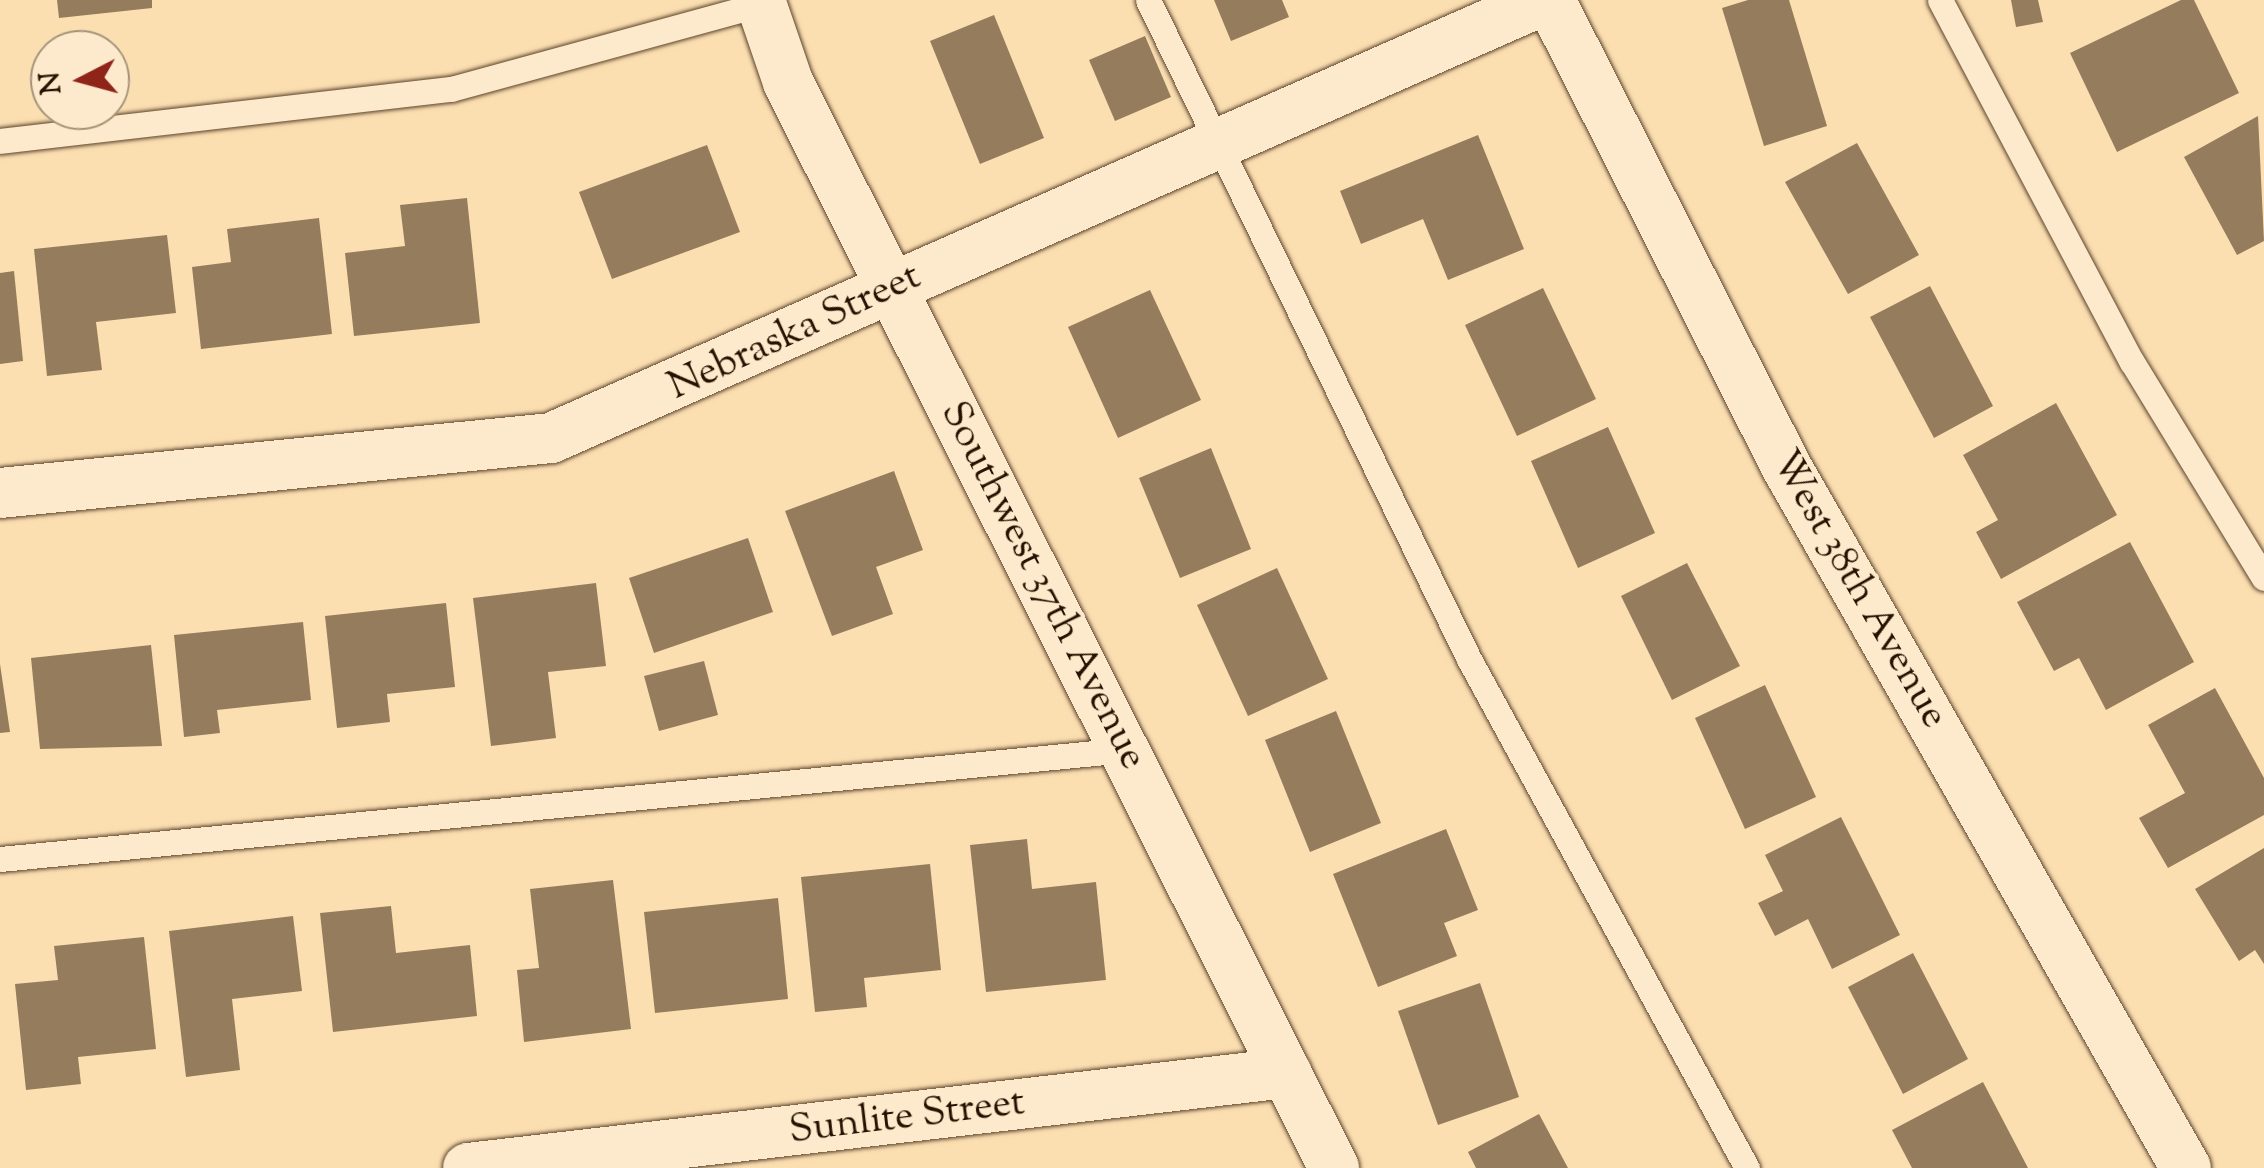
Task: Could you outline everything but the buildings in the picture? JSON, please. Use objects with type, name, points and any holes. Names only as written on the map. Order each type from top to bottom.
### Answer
[{"type":"street","name":"Nebraska Street","points":[[0,494],[551,438],[1547,0]]},
{"type":"street","name":"West 38th Avenue","points":[[1547,0],[1786,466],[2186,1168]]},
{"type":"street","name":"Southwest 37th Avenue","points":[[760,2],[788,82],[1334,1168]]},
{"type":"street","name":"Sunlite Street","points":[[468,1168],[1287,1073]]},
{"type":"lane","points":[[1148,0],[1212,146],[1469,659],[1748,1168]]},
{"type":"lane","points":[[1940,0],[2132,362],[2264,578]]},
{"type":"lane","points":[[0,141],[451,89],[760,2]]},
{"type":"lane","points":[[0,858],[1125,750]]}]
